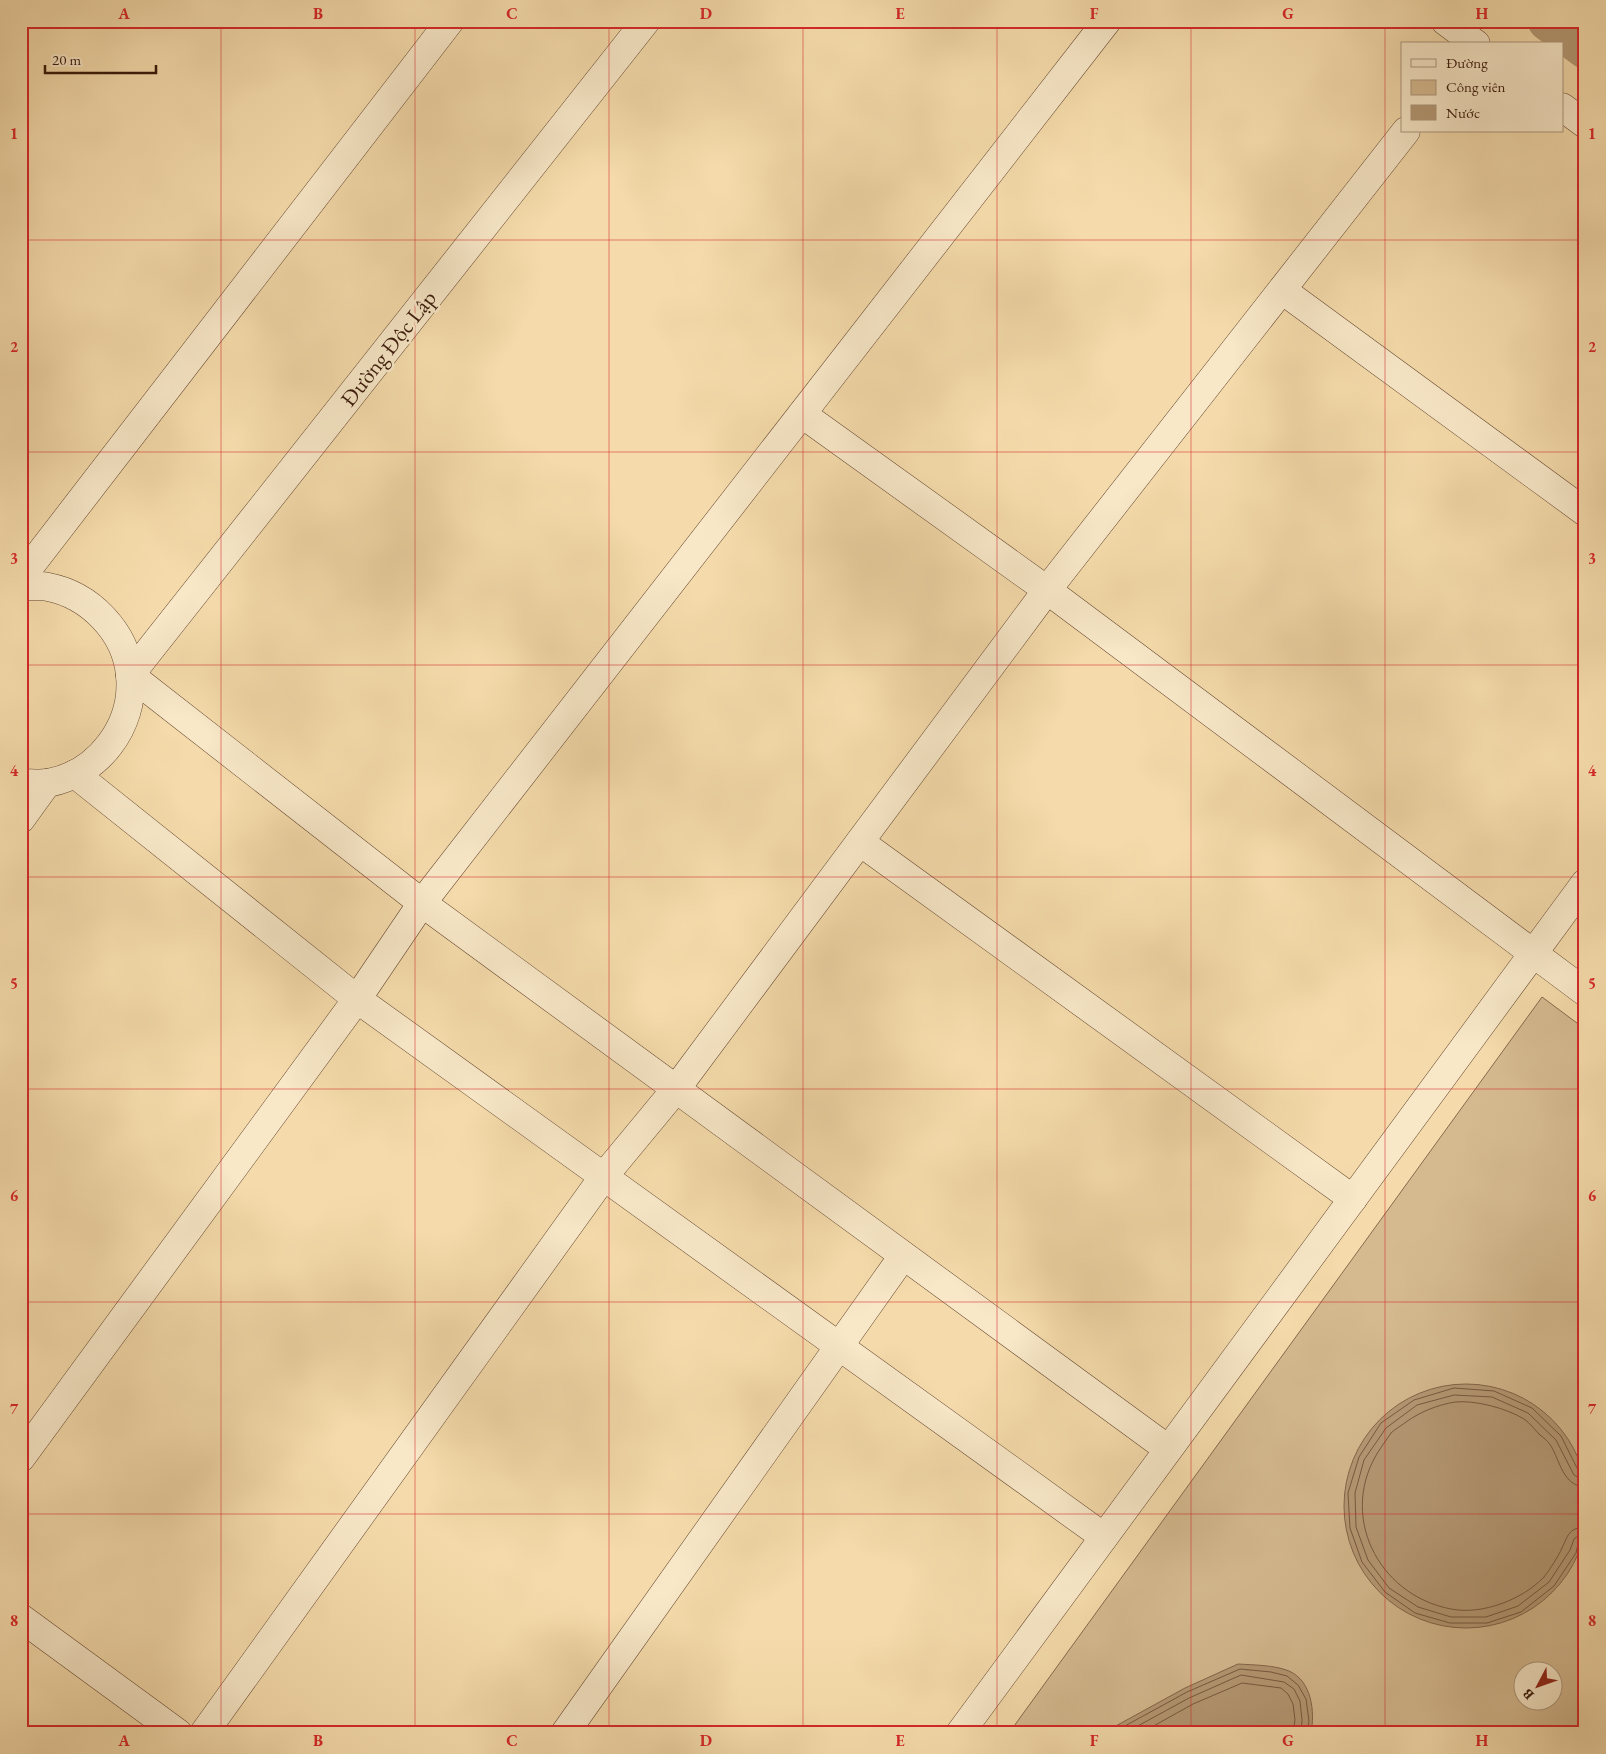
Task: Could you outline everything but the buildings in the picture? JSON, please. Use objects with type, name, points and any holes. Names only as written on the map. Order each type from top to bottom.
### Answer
[{"type":"street","points":[[21,578],[450,21]]},
{"type":"street","name":"Đường Độc Lập","points":[[130,675],[646,21]]},
{"type":"street","points":[[21,1458],[357,999],[422,904],[1107,21]]},
{"type":"street","points":[[1445,21],[1472,42]]},
{"type":"street","points":[[1564,108],[1585,124]]},
{"type":"street","points":[[204,1733],[604,1176],[676,1090],[1047,590],[1405,132]]},
{"type":"street","points":[[1282,290],[1585,512]]},
{"type":"street","points":[[802,414],[1047,590],[1585,992]]},
{"type":"street","points":[[21,586],[48,587],[78,597],[104,617],[122,644],[130,675],[128,705],[118,733],[100,757],[76,774],[34,783],[21,819]]},
{"type":"street","points":[[130,675],[422,904],[1168,1450]]},
{"type":"street","points":[[76,774],[357,999],[1104,1537]]},
{"type":"street","points":[[860,842],[1353,1199]]},
{"type":"street","points":[[960,1733],[1585,883]]},
{"type":"street","points":[[565,1733],[903,1256]]},
{"type":"street","points":[[21,1618],[178,1733]]},
{"type":"green space","points":[[1542,997],[1585,1029],[1585,1733],[1009,1733]]},
{"type":"water","points":[[1454,1384],[1478,1384],[1501,1389],[1524,1398],[1544,1411],[1561,1428],[1579,1459],[1586,1482],[1588,1506],[1586,1530],[1574,1564],[1561,1584],[1544,1601],[1524,1614],[1501,1623],[1478,1628],[1454,1628],[1431,1623],[1408,1614],[1388,1601],[1371,1584],[1358,1564],[1349,1541],[1344,1518],[1344,1494],[1349,1471],[1358,1448],[1371,1428],[1388,1411],[1408,1398],[1431,1389]]},
{"type":"water","points":[[1238,1664],[1277,1668],[1289,1671],[1297,1676],[1303,1682],[1310,1698],[1312,1707],[1311,1733],[1103,1733],[1185,1688]]},
{"type":"waterway","points":[[1547,21],[1585,49]]}]
